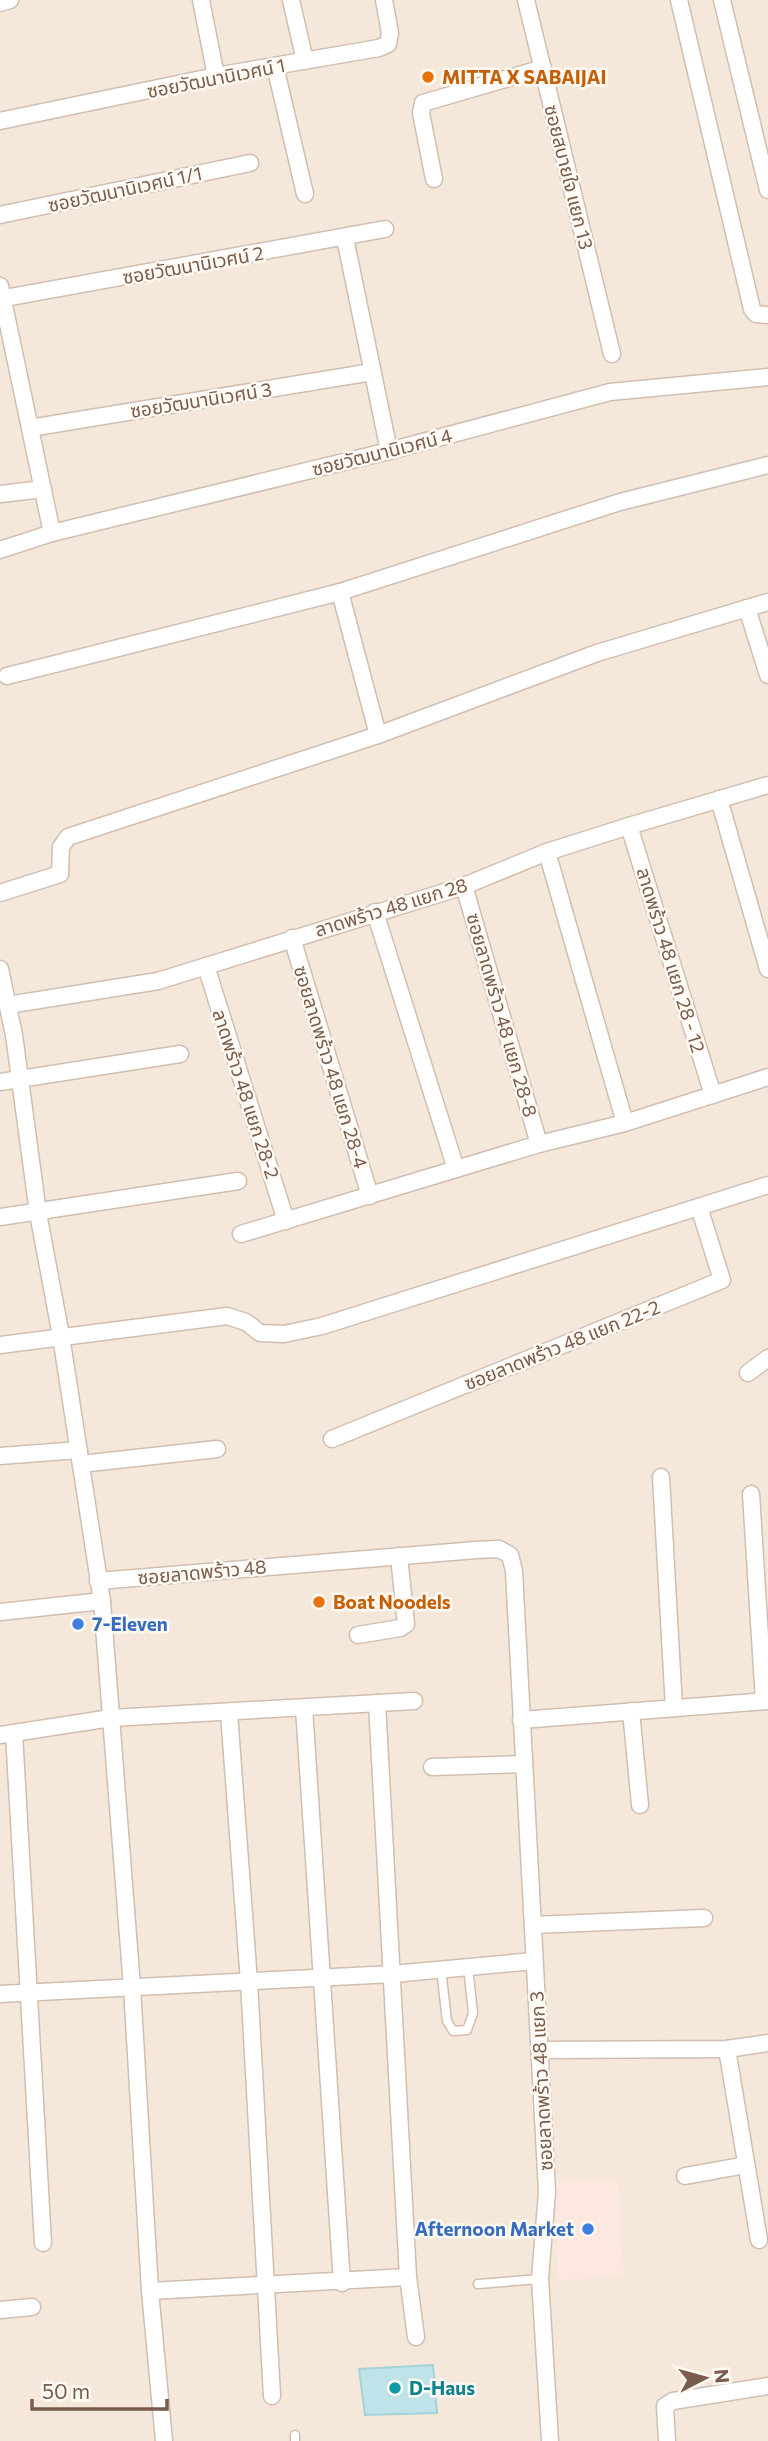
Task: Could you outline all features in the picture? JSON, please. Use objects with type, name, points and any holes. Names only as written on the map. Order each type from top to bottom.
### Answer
[{"type":"street","points":[[0,2],[10,0]]},
{"type":"street","points":[[201,0],[216,76]]},
{"type":"street","points":[[291,0],[305,61]]},
{"type":"street","name":"ซอยวัฒนานิเวศน์ 1","points":[[0,121],[388,44],[390,33],[384,0]]},
{"type":"street","name":"ซอยสบายใจ แยก 13","points":[[526,0],[612,354]]},
{"type":"street","points":[[679,0],[752,309],[756,314],[768,315]]},
{"type":"street","points":[[722,0],[768,190]]},
{"type":"street","points":[[275,66],[305,194]]},
{"type":"street","points":[[434,179],[421,113],[423,103],[543,68]]},
{"type":"street","name":"ซอยวัฒนานิเวศน์ 1/1","points":[[0,215],[250,163]]},
{"type":"street","name":"ซอยวัฒนานิเวศน์ 2","points":[[1,295],[385,229]]},
{"type":"street","points":[[345,238],[390,452]]},
{"type":"street","points":[[1,295],[52,533]]},
{"type":"street","name":"ซอยวัฒนานิเวศน์ 3","points":[[30,428],[372,372]]},
{"type":"street","name":"ซอยวัฒนานิเวศน์ 4","points":[[0,550],[52,533],[390,452],[610,392],[768,377]]},
{"type":"street","points":[[7,676],[340,592],[620,502],[768,465]]},
{"type":"street","points":[[0,494],[43,489]]},
{"type":"street","points":[[340,592],[379,735]]},
{"type":"street","points":[[0,893],[60,874],[61,847],[68,837],[379,735],[597,653],[768,602]]},
{"type":"street","points":[[747,608],[768,675]]},
{"type":"street","name":"ลาดพร้าว 48 แยก 28","points":[[8,1005],[140,986],[464,886],[547,852],[768,785]]},
{"type":"street","points":[[719,799],[768,969]]},
{"type":"street","name":"ลาดพร้าว 48 แยก 28 - 12","points":[[629,826],[713,1095]]},
{"type":"street","points":[[547,852],[625,1123]]},
{"type":"street","name":"ซอยลาดพร้าว 48 แยก 28-8","points":[[464,886],[539,1144]]},
{"type":"street","points":[[375,912],[456,1169]]},
{"type":"street","name":"ซอยลาดพร้าว 48 แยก 28-4","points":[[292,939],[370,1196]]},
{"type":"street","name":"ลาดพร้าว 48 แยก 28-2","points":[[206,966],[286,1221]]},
{"type":"street","points":[[0,970],[20,1079],[38,1213],[61,1336],[102,1601],[132,1987],[150,2291],[164,2441]]},
{"type":"street","points":[[0,1082],[180,1054]]},
{"type":"street","points":[[241,1234],[539,1144],[625,1123],[768,1077]]},
{"type":"street","points":[[0,1217],[238,1181]]},
{"type":"street","points":[[0,1345],[227,1316],[246,1322],[260,1333],[284,1334],[322,1326],[768,1185]]},
{"type":"street","name":"ซอยลาดพร้าว 48 แยก 22-2","points":[[332,1438],[722,1280],[699,1207]]},
{"type":"street","points":[[748,1373],[768,1358]]},
{"type":"street","points":[[0,1456],[80,1457],[217,1449]]},
{"type":"street","points":[[661,1477],[674,1708]]},
{"type":"street","points":[[521,1720],[766,1701],[751,1494]]},
{"type":"street","name":"ซอยลาดพร้าว 48","points":[[98,1581],[499,1549],[510,1555],[514,1571],[521,1720]]},
{"type":"street","points":[[358,1636],[401,1628],[406,1624],[400,1556]]},
{"type":"street","points":[[0,1612],[102,1601]]},
{"type":"street","points":[[43,2243],[30,1993],[7,1734],[111,1718],[414,1701]]},
{"type":"street","points":[[377,1703],[408,2277],[416,2337]]},
{"type":"street","points":[[304,1708],[342,2283]]},
{"type":"street","points":[[631,1711],[640,1805]]},
{"type":"street","points":[[229,1713],[249,1982],[272,2396]]},
{"type":"street","name":"ซอยลาดพร้าว 48 แยก 3","points":[[521,1720],[547,2192],[540,2279],[550,2441]]},
{"type":"street","points":[[432,1767],[524,1764]]},
{"type":"street","points":[[533,1924],[705,1918]]},
{"type":"street","points":[[0,1994],[393,1974],[534,1961]]},
{"type":"street","points":[[540,2050],[727,2049],[768,2043]]},
{"type":"street","points":[[727,2049],[759,2240]]},
{"type":"street","points":[[685,2176],[746,2165]]},
{"type":"street","points":[[150,2291],[342,2283],[408,2277]]},
{"type":"street","points":[[0,2310],[32,2307]]},
{"type":"street","points":[[667,2441],[663,2415],[665,2406],[673,2401],[768,2386]]},
{"type":"lane","points":[[441,1969],[447,2021],[453,2031],[460,2032],[467,2030],[473,2013],[468,1967]]},
{"type":"lane","points":[[478,2284],[540,2279]]},
{"type":"shaded area","points":[[0,0],[768,0],[768,2441],[0,2441]]},
{"type":"shaded area","name":"Afternoon Market","points":[[617,2179],[624,2276],[559,2280],[555,2183]]},
{"type":"water","points":[[433,2365],[437,2413],[365,2415],[359,2369]]},
{"type":"place","name":"MITTA X SABAIJAI","points":[[428,77]]},
{"type":"place","name":"Boat Noodels","points":[[319,1602]]},
{"type":"place","name":"7-Eleven","points":[[78,1624]]},
{"type":"place","name":"Afternoon Market","points":[[588,2229]]},
{"type":"place","name":"D-Haus","points":[[395,2388]]}]
